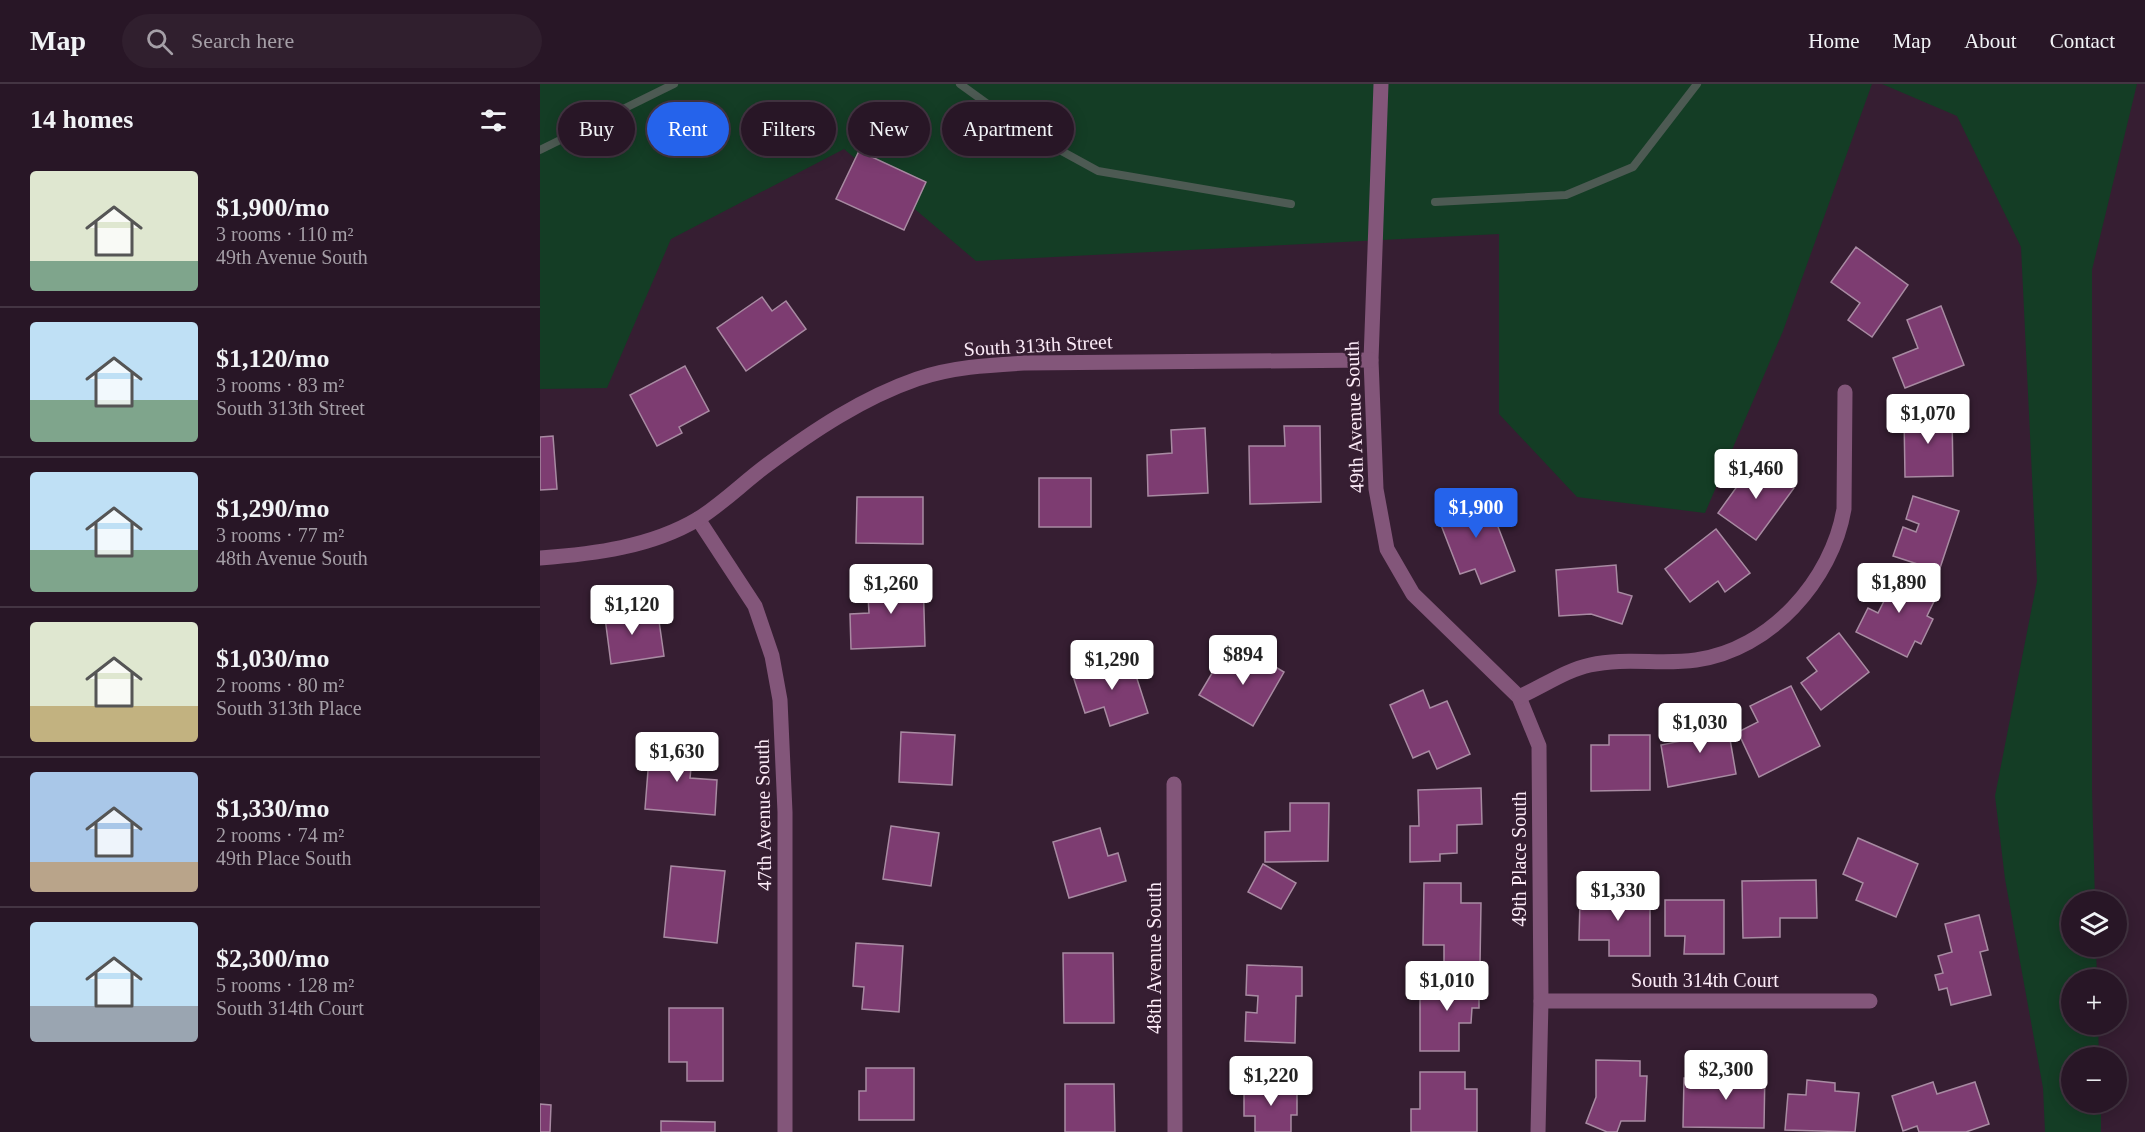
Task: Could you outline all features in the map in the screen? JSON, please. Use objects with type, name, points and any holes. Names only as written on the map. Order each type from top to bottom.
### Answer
[{"type":"street","name":"49th Avenue South","points":[[1381,84],[1371,360],[1376,489],[1387,549],[1413,594],[1519,697]]},
{"type":"street","name":"South 313th Street","points":[[540,558],[609,551],[641,543],[698,519],[819,428],[867,401],[917,379],[975,366],[1025,363],[1371,360]]},
{"type":"street","points":[[1519,697],[1590,665],[1696,660],[1721,653],[1745,644],[1785,614],[1825,567],[1841,527],[1844,509],[1845,392]]},
{"type":"street","name":"47th Avenue South","points":[[698,519],[755,606],[772,656],[780,700],[785,812],[785,1132]]},
{"type":"street","name":"49th Place South","points":[[1519,697],[1539,746],[1541,1001],[1538,1132]]},
{"type":"street","name":"48th Avenue South","points":[[1174,784],[1175,1132]]},
{"type":"street","name":"South 314th Court","points":[[1541,1001],[1870,1001]]},
{"type":"green space","points":[[540,84],[1872,84],[1783,331],[1705,513],[1577,497],[1499,414],[1499,234],[976,261],[852,156],[930,156],[930,102],[848,102],[848,152],[844,149],[836,153],[836,102],[741,102],[741,156],[831,156],[671,239],[607,388],[540,389]]},
{"type":"green space","points":[[1882,84],[2137,84],[2092,270],[2092,790],[2095,891],[2061,891],[2061,957],[2096,957],[2097,969],[2061,969],[2061,1035],[2098,1035],[2099,1047],[2061,1047],[2061,1113],[2101,1113],[2101,1132],[2045,1132],[2043,1088],[2005,879],[1995,796],[2037,581],[2021,247],[1957,116]]},
{"type":"building","points":[[857,156],[870,156],[926,182],[904,230],[836,199]]},
{"type":"building","points":[[1856,247],[1908,285],[1872,337],[1848,320],[1860,303],[1831,282]]},
{"type":"building","points":[[762,297],[772,311],[786,301],[806,329],[746,371],[717,328]]},
{"type":"building","points":[[1941,306],[1964,365],[1905,388],[1893,358],[1918,348],[1907,320]]},
{"type":"building","points":[[685,366],[709,411],[679,427],[682,433],[657,446],[630,395]]},
{"type":"building","points":[[1952,414],[1953,476],[1905,477],[1904,415]]},
{"type":"building","points":[[1284,426],[1320,426],[1321,502],[1250,504],[1249,446],[1285,446]]},
{"type":"building","points":[[1205,428],[1208,493],[1148,496],[1147,455],[1172,453],[1171,430]]},
{"type":"building","points":[[553,436],[557,489],[540,490],[540,437]]},
{"type":"building","points":[[1756,460],[1794,488],[1756,540],[1718,513]]},
{"type":"building","points":[[1039,478],[1091,478],[1091,527],[1039,527]]},
{"type":"building","points":[[1485,493],[1515,571],[1481,584],[1475,569],[1460,574],[1436,512]]},
{"type":"building","points":[[1913,496],[1959,511],[1939,571],[1893,556],[1903,527],[1916,532],[1919,524],[1906,519]]},
{"type":"building","points":[[857,497],[923,497],[923,544],[856,543]]},
{"type":"building","points":[[1716,529],[1750,573],[1725,592],[1718,581],[1690,602],[1665,569]]},
{"type":"building","points":[[1616,565],[1618,592],[1632,596],[1622,624],[1591,614],[1559,616],[1556,570]]},
{"type":"building","points":[[1887,568],[1938,593],[1927,616],[1933,619],[1921,644],[1915,641],[1907,657],[1856,632],[1868,608],[1878,613],[1884,601],[1874,596]]},
{"type":"building","points":[[923,576],[925,646],[851,649],[850,614],[869,613],[867,578]]},
{"type":"building","points":[[639,605],[642,623],[659,621],[664,656],[611,664],[604,610]]},
{"type":"building","points":[[1839,633],[1869,672],[1821,710],[1801,683],[1817,671],[1807,658]]},
{"type":"building","points":[[1240,646],[1284,672],[1253,726],[1199,695],[1218,663],[1226,668]]},
{"type":"building","points":[[1130,657],[1148,713],[1110,726],[1104,707],[1085,713],[1073,676]]},
{"type":"building","points":[[1791,686],[1820,746],[1759,777],[1738,732],[1758,722],[1750,706]]},
{"type":"building","points":[[1423,690],[1430,708],[1447,701],[1470,754],[1437,769],[1429,751],[1413,758],[1390,705]]},
{"type":"building","points":[[1726,716],[1736,774],[1668,787],[1661,745],[1691,739],[1689,723]]},
{"type":"building","points":[[901,732],[955,735],[952,785],[899,782]]},
{"type":"building","points":[[1609,735],[1650,735],[1650,790],[1591,791],[1591,745],[1609,745]]},
{"type":"building","points":[[650,745],[693,748],[690,778],[717,780],[715,815],[645,809]]},
{"type":"building","points":[[1481,788],[1482,824],[1457,825],[1457,853],[1440,854],[1440,861],[1410,862],[1410,826],[1419,826],[1418,790]]},
{"type":"building","points":[[1290,803],[1329,803],[1328,861],[1265,862],[1265,832],[1290,831]]},
{"type":"building","points":[[891,826],[939,833],[931,886],[883,879]]},
{"type":"building","points":[[1100,828],[1108,856],[1118,853],[1126,881],[1069,898],[1053,842]]},
{"type":"building","points":[[1858,838],[1918,864],[1896,917],[1856,900],[1863,883],[1843,874]]},
{"type":"building","points":[[1263,864],[1296,883],[1281,909],[1248,892]]},
{"type":"building","points":[[671,866],[725,871],[717,943],[664,937]]},
{"type":"building","points":[[1816,880],[1817,918],[1780,918],[1780,937],[1743,938],[1742,881]]},
{"type":"building","points":[[1424,883],[1461,883],[1461,903],[1481,903],[1480,964],[1444,963],[1444,945],[1423,945]]},
{"type":"building","points":[[1600,891],[1650,891],[1650,956],[1609,956],[1609,940],[1579,940],[1580,900],[1601,900]]},
{"type":"building","points":[[1665,900],[1724,900],[1724,954],[1684,954],[1685,936],[1665,936]]},
{"type":"building","points":[[1979,915],[1988,950],[1980,952],[1991,995],[1951,1005],[1947,988],[1939,990],[1935,975],[1943,973],[1938,956],[1952,952],[1945,924]]},
{"type":"building","points":[[856,943],[903,946],[899,1012],[862,1009],[864,987],[853,986]]},
{"type":"building","points":[[1063,953],[1113,953],[1114,1023],[1064,1023]]},
{"type":"building","points":[[1247,965],[1302,967],[1302,996],[1296,996],[1295,1043],[1245,1041],[1246,1012],[1257,1013],[1258,996],[1246,995]]},
{"type":"building","points":[[1440,977],[1479,977],[1479,1008],[1472,1008],[1471,1023],[1459,1023],[1459,1051],[1420,1051],[1420,988],[1440,988]]},
{"type":"building","points":[[669,1008],[723,1008],[723,1081],[687,1081],[687,1062],[669,1062]]},
{"type":"building","points":[[1596,1060],[1640,1061],[1640,1076],[1647,1076],[1645,1121],[1621,1121],[1617,1132],[1607,1132],[1586,1123],[1596,1097]]},
{"type":"building","points":[[1737,1065],[1765,1066],[1764,1128],[1683,1127],[1684,1078],[1719,1079],[1719,1085],[1737,1086]]},
{"type":"building","points":[[866,1068],[914,1068],[914,1120],[859,1120],[859,1091],[866,1091]]},
{"type":"building","points":[[1420,1072],[1465,1072],[1465,1089],[1477,1089],[1477,1132],[1411,1132],[1411,1109],[1420,1109]]},
{"type":"building","points":[[1807,1080],[1835,1083],[1835,1091],[1859,1093],[1855,1132],[1785,1130],[1788,1094],[1806,1095]]},
{"type":"building","points":[[1933,1082],[1937,1094],[1975,1082],[1989,1124],[1966,1132],[1919,1132],[1917,1126],[1903,1131],[1892,1096]]},
{"type":"building","points":[[1065,1084],[1114,1084],[1115,1132],[1065,1132]]},
{"type":"building","points":[[1244,1086],[1297,1086],[1297,1115],[1291,1115],[1291,1132],[1255,1132],[1255,1116],[1244,1116]]},
{"type":"building","points":[[540,1104],[551,1105],[550,1132],[540,1132]]},
{"type":"building","points":[[661,1121],[715,1122],[715,1132],[661,1132]]},
{"type":"waterway","points":[[540,150],[674,84]]},
{"type":"waterway","points":[[960,84],[1025,131],[1098,171],[1291,204]]},
{"type":"waterway","points":[[1435,202],[1566,195],[1633,167],[1697,84]]}]
